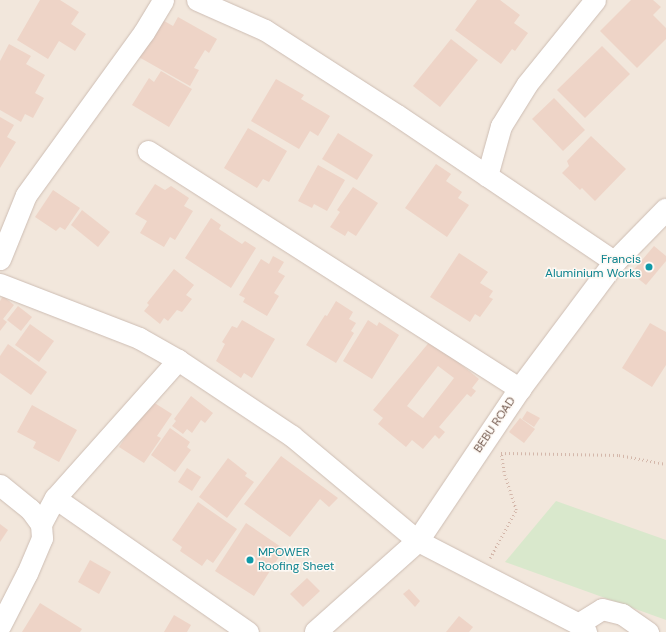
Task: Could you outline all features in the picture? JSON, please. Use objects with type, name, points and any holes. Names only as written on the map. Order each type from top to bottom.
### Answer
[{"type":"street","points":[[0,259],[26,195],[144,32],[162,0]]},
{"type":"street","points":[[197,0],[265,30],[487,176],[614,262]]},
{"type":"street","points":[[487,176],[501,126],[523,90],[594,0]]},
{"type":"street","points":[[148,151],[520,389]]},
{"type":"street","name":"BEBU ROAD","points":[[316,632],[418,541],[492,448],[520,389],[614,262],[666,210]]},
{"type":"street","points":[[0,284],[140,338],[178,360],[292,436],[418,541],[582,628],[602,609],[622,614],[648,632]]},
{"type":"street","points":[[41,524],[55,498],[178,360]]},
{"type":"street","points":[[0,486],[30,509],[41,524],[42,538],[27,573],[0,626]]},
{"type":"street","points":[[55,498],[248,632]]},
{"type":"path","points":[[482,574],[516,510],[504,472],[492,448],[619,455],[666,464]]},
{"type":"shaded area","points":[[0,0],[666,0],[666,632],[0,632]]},
{"type":"green space","points":[[556,501],[666,540],[666,620],[505,562]]},
{"type":"building","points":[[40,0],[60,0],[79,12],[71,24],[86,34],[75,51],[59,41],[48,59],[17,40]]},
{"type":"building","points":[[477,0],[500,0],[520,15],[514,23],[528,33],[515,51],[512,49],[501,64],[455,30]]},
{"type":"building","points":[[631,0],[653,0],[661,7],[653,15],[666,28],[666,39],[637,68],[600,31]]},
{"type":"building","points":[[178,17],[217,39],[209,53],[205,50],[194,68],[199,70],[190,86],[137,56],[159,18],[173,26]]},
{"type":"building","points":[[451,39],[478,60],[440,107],[413,86]]},
{"type":"building","points":[[9,44],[31,56],[26,64],[45,75],[35,93],[44,98],[33,118],[25,114],[21,122],[0,110],[0,61]]},
{"type":"building","points":[[602,46],[630,74],[585,118],[557,90]]},
{"type":"building","points":[[161,71],[192,89],[169,127],[132,105],[149,78],[154,82]]},
{"type":"building","points":[[276,79],[304,95],[301,99],[330,116],[318,136],[310,131],[299,149],[251,121]]},
{"type":"building","points":[[554,98],[585,130],[563,151],[532,119]]},
{"type":"building","points":[[0,117],[14,125],[7,137],[16,142],[0,168]]},
{"type":"building","points":[[248,128],[287,151],[269,182],[263,179],[257,188],[224,168]]},
{"type":"building","points":[[338,133],[373,155],[357,180],[322,159]]},
{"type":"building","points":[[591,136],[626,169],[595,201],[582,188],[580,190],[562,173],[569,166],[567,161]]},
{"type":"building","points":[[436,164],[451,174],[446,181],[462,192],[458,198],[469,205],[447,237],[405,208]]},
{"type":"building","points":[[318,165],[345,180],[327,211],[314,204],[312,208],[298,201]]},
{"type":"building","points":[[155,184],[165,190],[171,186],[189,198],[184,206],[193,211],[175,240],[170,237],[164,247],[140,233],[147,221],[135,214]]},
{"type":"building","points":[[353,187],[378,203],[356,236],[348,231],[345,236],[330,227],[340,212],[337,210]]},
{"type":"building","points":[[53,190],[80,208],[65,230],[60,227],[56,231],[35,217]]},
{"type":"building","points":[[82,210],[110,232],[98,247],[71,225]]},
{"type":"building","points":[[211,218],[221,225],[219,229],[242,244],[245,241],[256,248],[231,288],[185,258]]},
{"type":"building","name":"Francis Aluminium Works","points":[[654,246],[666,256],[666,261],[646,285],[631,273]]},
{"type":"building","points":[[459,253],[488,272],[480,283],[493,291],[489,297],[493,299],[480,317],[475,314],[470,322],[430,297]]},
{"type":"building","points":[[273,256],[284,262],[278,272],[285,276],[274,293],[279,296],[267,316],[243,302],[245,298],[239,295],[261,259],[269,264]]},
{"type":"building","points":[[174,269],[194,285],[186,295],[192,299],[182,312],[177,310],[168,321],[164,318],[160,324],[144,311],[149,305],[147,303]]},
{"type":"building","points":[[3,296],[14,305],[3,319],[7,322],[0,331],[0,301]]},
{"type":"building","points":[[336,301],[353,312],[349,319],[356,323],[351,331],[354,333],[336,363],[306,345],[325,315],[327,316]]},
{"type":"building","points":[[18,306],[32,317],[21,331],[7,320]]},
{"type":"building","points":[[242,320],[275,339],[252,378],[244,373],[241,378],[216,361],[225,344],[222,342],[232,326],[237,328]]},
{"type":"building","points":[[368,320],[377,326],[379,322],[399,335],[372,379],[343,361]]},
{"type":"building","points":[[650,323],[666,332],[666,365],[652,387],[622,368]]},
{"type":"building","points":[[30,324],[54,341],[39,362],[15,345]]},
{"type":"building","points":[[431,340],[479,379],[472,388],[476,391],[471,397],[467,394],[439,427],[445,432],[439,439],[435,435],[423,449],[412,440],[406,447],[378,424],[383,418],[373,410]],"holes":[[[438,366],[454,378],[423,418],[407,406]]]},
{"type":"building","points":[[8,344],[47,372],[31,395],[0,373],[0,356]]},
{"type":"building","points":[[191,396],[213,413],[205,423],[201,420],[192,433],[187,429],[183,434],[172,426],[176,421],[174,419]]},
{"type":"building","points":[[153,402],[172,414],[157,436],[161,438],[144,463],[119,447],[145,407],[148,409]]},
{"type":"building","points":[[32,405],[77,430],[59,462],[33,448],[36,442],[17,432]]},
{"type":"building","points":[[527,411],[540,418],[534,427],[522,419]]},
{"type":"building","points":[[520,418],[535,429],[524,443],[509,432]]},
{"type":"building","points":[[170,428],[190,442],[187,447],[191,450],[175,472],[151,455]]},
{"type":"building","points":[[281,456],[338,498],[329,507],[320,499],[290,537],[244,504]]},
{"type":"building","points":[[228,458],[247,473],[245,476],[254,482],[227,518],[199,497]]},
{"type":"building","points":[[187,468],[201,477],[192,491],[178,482]]},
{"type":"building","points":[[198,502],[237,529],[213,563],[207,559],[202,566],[180,551],[182,547],[172,540]]},
{"type":"building","name":"MPOWER Roofing Sheet","points":[[246,523],[284,549],[254,596],[215,571]]},
{"type":"building","points":[[0,524],[8,530],[0,542]]},
{"type":"building","points":[[90,560],[111,572],[99,594],[78,582]]},
{"type":"building","points":[[307,578],[320,591],[303,607],[290,594]]},
{"type":"building","points":[[409,589],[420,601],[415,607],[403,594]]},
{"type":"building","points":[[40,603],[82,629],[80,632],[22,632]]},
{"type":"building","points":[[174,615],[191,625],[187,632],[164,632]]},
{"type":"building","points":[[459,616],[473,627],[469,632],[446,632]]},
{"type":"place","name":"Francis Aluminium Works","points":[[649,267]]},
{"type":"place","name":"MPOWER Roofing Sheet","points":[[250,560]]}]
